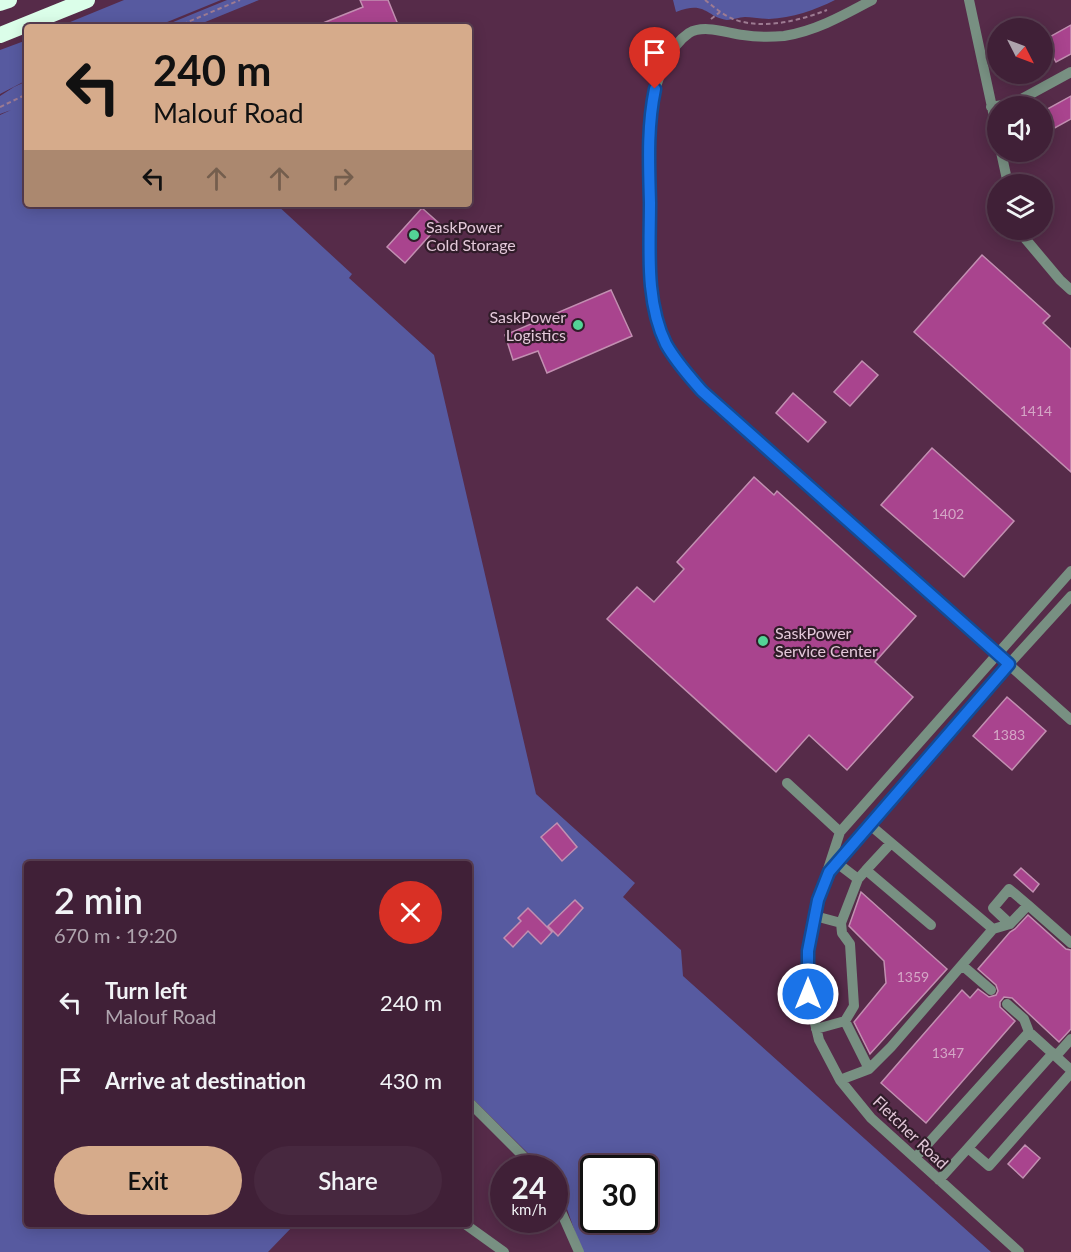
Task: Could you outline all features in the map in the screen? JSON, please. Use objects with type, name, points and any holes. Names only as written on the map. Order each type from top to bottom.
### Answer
[{"type":"highway","points":[[0,3],[9,0]]},
{"type":"highway","points":[[27,24],[87,0]]},
{"type":"highway","points":[[0,35],[24,25]]},
{"type":"street","points":[[872,0],[836,19],[798,33],[765,36],[694,30],[677,44],[668,57],[655,89],[649,129],[650,271],[653,296],[666,343],[683,370],[702,391],[1071,720]]},
{"type":"street","points":[[969,0],[990,96]]},
{"type":"street","points":[[1028,96],[1071,72]]},
{"type":"street","points":[[1026,240],[1071,290]]},
{"type":"street","name":"Fletcher Road","points":[[1018,1252],[871,1118],[840,1080],[819,1040],[816,1029],[808,994],[808,951],[818,900],[829,872],[840,832],[1071,571]]},
{"type":"street","name":"Fletcher Road","points":[[829,872],[1071,596]]},
{"type":"street","points":[[787,783],[840,832]]},
{"type":"street","points":[[870,825],[993,929]]},
{"type":"street","points":[[816,1029],[845,1021],[854,1006],[850,944],[842,933],[841,923],[858,879],[891,843]]},
{"type":"street","points":[[837,863],[858,879]]},
{"type":"street","points":[[866,870],[931,926]]},
{"type":"street","points":[[1010,924],[993,908],[1009,889],[1071,943]]},
{"type":"street","points":[[840,1080],[869,1068],[891,1047],[993,929],[1010,924],[1028,905]]},
{"type":"street","points":[[815,916],[841,923]]},
{"type":"street","points":[[963,966],[991,990]]},
{"type":"street","points":[[968,1148],[989,1166],[1071,1071],[1029,1032],[1024,1019],[1007,1004]]},
{"type":"street","points":[[845,1021],[869,1068]]},
{"type":"street","points":[[915,1158],[1029,1032]]},
{"type":"street","points":[[939,1180],[1071,1039]]},
{"type":"street","points":[[472,1105],[523,1155]]},
{"type":"street","points":[[469,1227],[504,1252]]},
{"type":"street","points":[[568,1227],[579,1252]]},
{"type":"path","points":[[183,24],[240,0]]},
{"type":"path","points":[[705,0],[734,19],[749,22],[770,23],[792,20],[835,7]]},
{"type":"path","points":[[0,106],[24,95]]},
{"type":"shaded area","points":[[124,0],[221,0],[162,24],[65,24]]},
{"type":"shaded area","points":[[227,0],[259,0],[200,24],[168,24]]},
{"type":"shaded area","points":[[673,0],[835,0],[786,17],[769,19],[745,17],[727,20],[700,8],[676,12]]},
{"type":"shaded area","points":[[24,41],[24,82],[0,94],[0,50]]},
{"type":"shaded area","points":[[24,82],[24,207],[279,207],[352,274],[349,278],[434,355],[536,794],[635,883],[623,897],[681,950],[683,976],[991,1252],[582,1252],[568,1212],[568,1155],[530,1155],[472,1098],[472,861],[24,861],[24,1227],[292,1227],[268,1252],[0,1252],[0,115],[11,110],[0,114],[0,96]]},
{"type":"building","points":[[360,0],[388,0],[398,24],[320,24],[363,7]]},
{"type":"building","points":[[1071,25],[1071,54],[1056,62],[1053,56],[1053,35]]},
{"type":"building","points":[[1071,96],[1071,119],[1053,129],[1053,106]]},
{"type":"building","name":"SaskPower Cold Storage","points":[[422,208],[440,224],[405,263],[387,247]]},
{"type":"building","points":[[982,255],[1050,316],[1043,323],[1071,349],[1071,472],[914,332]]},
{"type":"building","name":"SaskPower Logistics","points":[[611,290],[632,336],[547,373],[538,351],[513,360],[505,335]]},
{"type":"building","points":[[862,361],[878,375],[850,406],[834,392]]},
{"type":"building","points":[[793,393],[826,422],[808,442],[776,413]]},
{"type":"building","points":[[932,448],[1014,521],[964,577],[881,505]]},
{"type":"building","name":"SaskPower Service Center","points":[[754,477],[774,495],[777,491],[916,616],[875,662],[913,697],[847,770],[809,735],[776,772],[607,619],[637,587],[654,602],[684,569],[677,562]]},
{"type":"building","points":[[1007,697],[1046,731],[1012,770],[973,736]]},
{"type":"building","points":[[557,823],[577,847],[562,861],[541,837]]},
{"type":"building","points":[[1021,868],[1039,884],[1033,892],[1014,875]]},
{"type":"building","points":[[861,892],[947,969],[870,1054],[854,1022],[886,983],[884,961],[849,926]]},
{"type":"building","points":[[575,900],[583,908],[558,936],[548,926]]},
{"type":"building","points":[[528,908],[552,932],[541,944],[528,931],[513,947],[504,938],[521,921],[518,918]]},
{"type":"building","points":[[1028,915],[1066,949],[1071,950],[1071,1029],[1059,1042],[1012,998],[1004,997],[1000,1002],[1000,1007],[1015,1021],[926,1123],[881,1083],[962,990],[970,998],[978,989],[989,997],[996,995],[998,991],[996,985],[978,969]]},
{"type":"building","points":[[1025,1145],[1040,1158],[1023,1178],[1008,1164]]},
{"type":"place","name":"SaskPower Cold Storage","points":[[414,235]]},
{"type":"place","name":"SaskPower Logistics","points":[[578,325]]},
{"type":"place","name":"SaskPower Service Center","points":[[763,641]]},
{"type":"route","points":[[655,89],[649,129],[650,271],[659,323],[666,343],[683,370],[702,391],[1009,664],[829,872],[818,900],[808,951],[808,994]]}]
